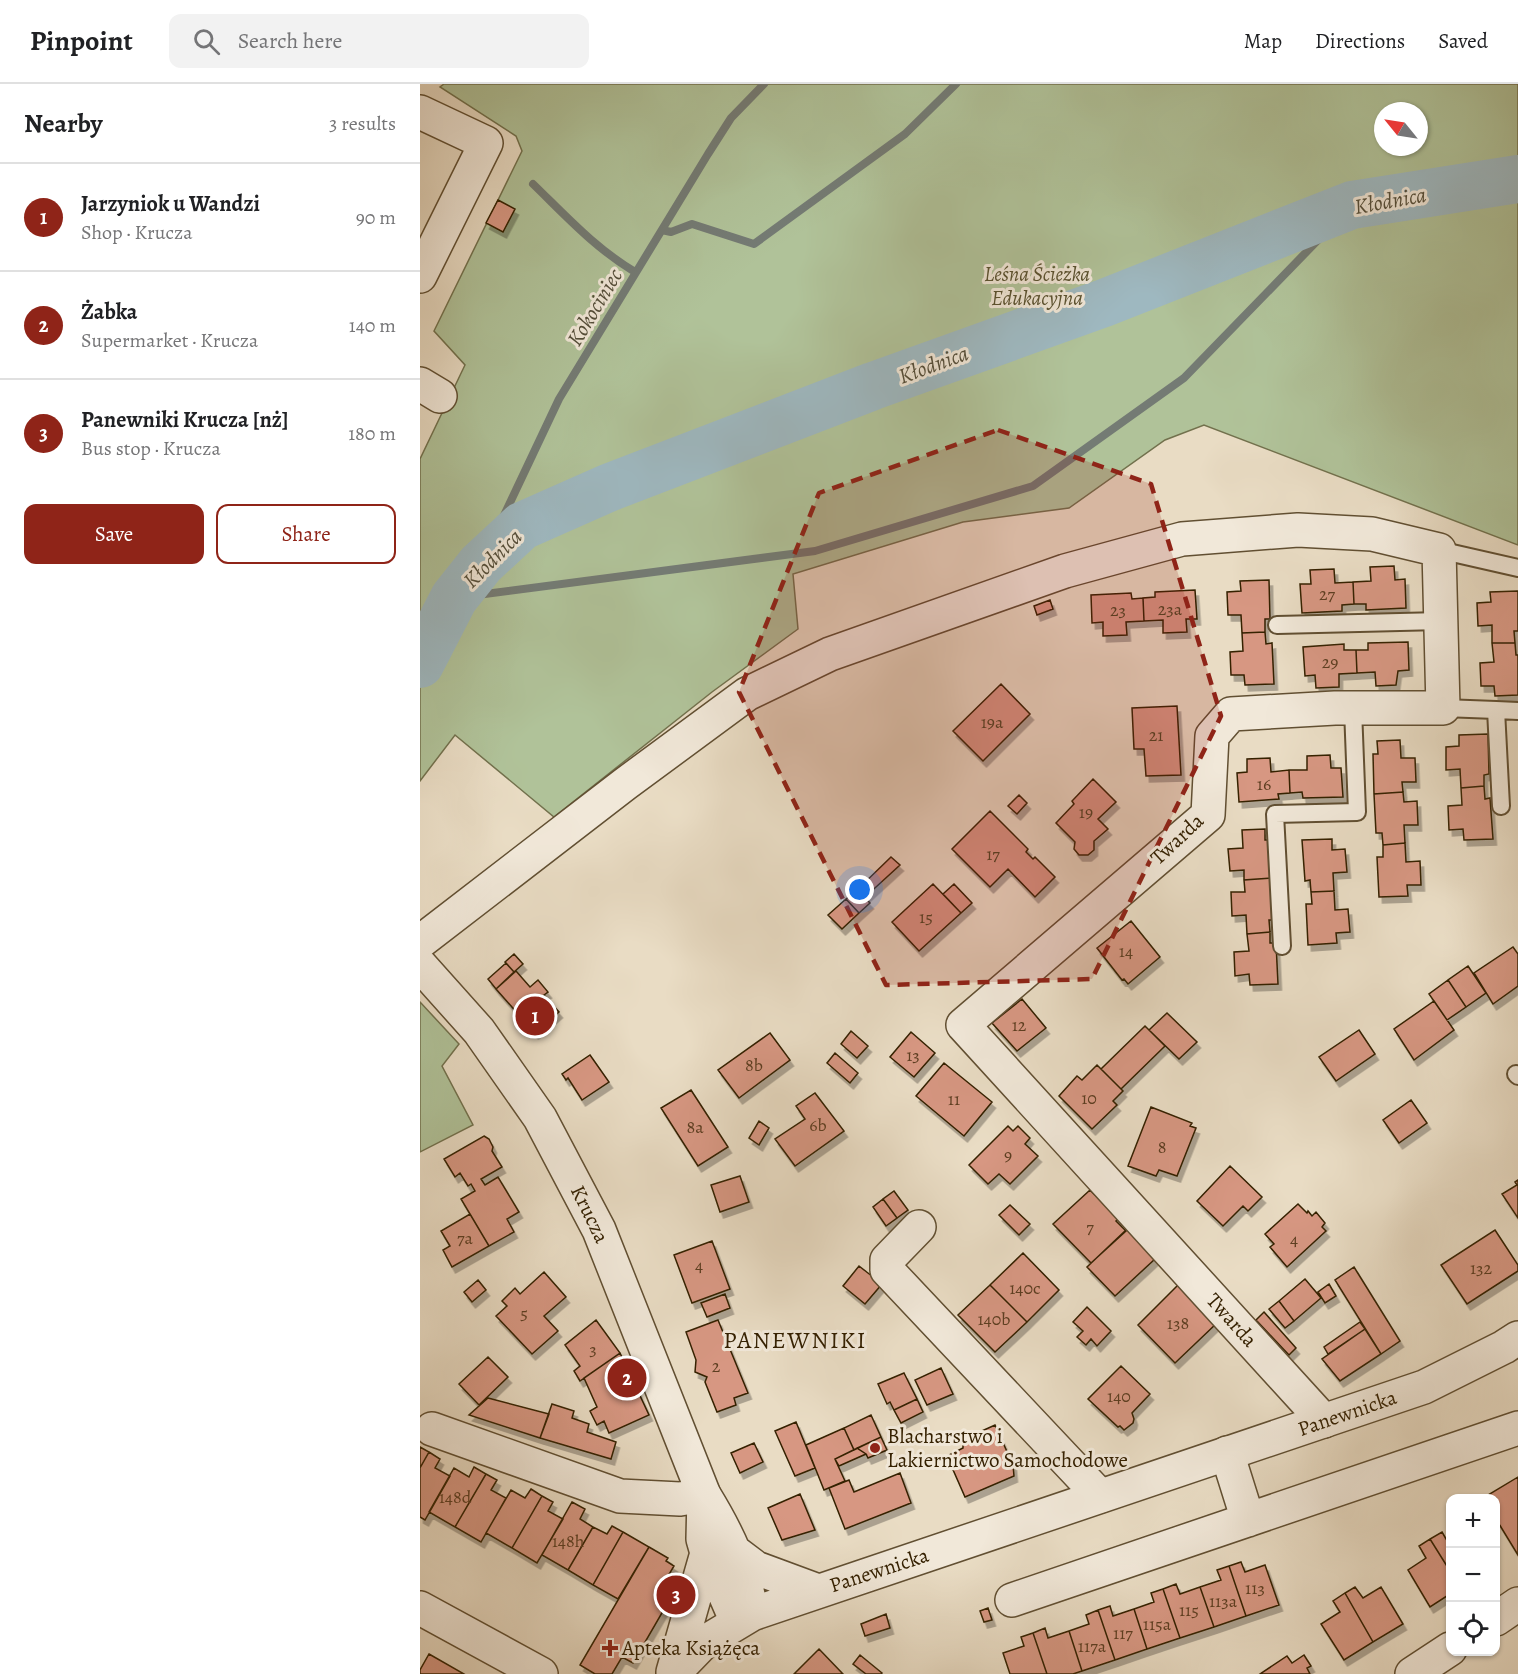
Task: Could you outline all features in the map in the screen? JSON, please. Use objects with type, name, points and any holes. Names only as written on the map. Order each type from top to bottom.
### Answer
[{"type":"street","points":[[420,112],[486,143],[420,276]]},
{"type":"street","points":[[420,942],[624,784],[747,694],[830,654],[1069,569],[1182,539],[1298,530],[1372,534],[1439,550],[1443,708]]},
{"type":"street","name":"Twarda","points":[[1324,1421],[963,1025],[1208,815],[1212,736],[1232,714],[1335,708],[1443,708]]},
{"type":"street","name":"Krucza","points":[[420,965],[479,1031],[540,1118],[599,1230],[704,1495],[704,1539],[721,1552],[745,1618]]},
{"type":"street","points":[[919,1227],[887,1260],[887,1270],[1100,1496]]},
{"type":"street","name":"Panewnicka","points":[[673,1674],[702,1644],[745,1618],[818,1591],[1424,1387],[1513,1349]]},
{"type":"street","points":[[1012,1600],[1518,1428]]},
{"type":"street","points":[[432,1430],[620,1496],[680,1499],[704,1495]]},
{"type":"street","points":[[1227,1454],[1248,1520]]},
{"type":"street","points":[[673,1674],[692,1600],[721,1552],[818,1591]]},
{"type":"street","points":[[1500,1616],[1518,1604]]},
{"type":"street","points":[[420,1608],[541,1674]]},
{"type":"street","points":[[1412,1674],[1446,1652]]},
{"type":"lane","points":[[1439,550],[1518,568]]},
{"type":"lane","points":[[1277,625],[1441,621]]},
{"type":"lane","points":[[1282,946],[1275,814],[1357,812],[1353,708]]},
{"type":"lane","points":[[1443,708],[1518,711]]},
{"type":"lane","points":[[1496,710],[1501,806]]},
{"type":"highlighted area","points":[[998,430],[1151,484],[1221,716],[1092,979],[886,985],[739,692],[819,493]]},
{"type":"green space","name":"Leśna Ścieżka Edukacyjna","points":[[444,84],[1518,84],[1518,545],[1204,425],[1165,440],[1069,508],[963,522],[793,574],[798,629],[712,692],[554,817],[455,735],[420,781],[420,459],[465,365],[434,331],[522,151],[516,136],[440,87]]},
{"type":"green space","points":[[420,1002],[459,1044],[442,1066],[473,1125],[420,1152]]},
{"type":"building","points":[[498,200],[515,209],[503,232],[486,223]]},
{"type":"building","points":[[1394,566],[1395,580],[1405,579],[1406,608],[1366,610],[1366,604],[1354,604],[1353,582],[1371,581],[1370,567]]},
{"type":"building","points":[[1334,569],[1335,583],[1353,582],[1354,604],[1342,605],[1342,611],[1302,613],[1300,584],[1311,584],[1310,570]]},
{"type":"building","points":[[1269,580],[1270,619],[1265,619],[1265,632],[1242,633],[1241,615],[1228,615],[1227,592],[1241,591],[1240,581]]},
{"type":"building","points":[[1195,590],[1197,619],[1186,619],[1187,632],[1163,633],[1163,620],[1144,621],[1143,598],[1155,597],[1155,592]]},
{"type":"building","points":[[1518,591],[1518,631],[1514,631],[1515,643],[1492,643],[1492,625],[1478,626],[1477,603],[1491,602],[1490,592]]},
{"type":"building","points":[[1131,593],[1132,599],[1143,598],[1144,621],[1126,622],[1127,635],[1103,636],[1103,622],[1092,623],[1091,595]]},
{"type":"building","points":[[1050,600],[1053,609],[1037,615],[1034,606]]},
{"type":"building","points":[[1265,632],[1266,644],[1272,643],[1274,684],[1245,685],[1244,675],[1231,675],[1230,652],[1243,651],[1242,633]]},
{"type":"building","points":[[1408,642],[1409,670],[1398,671],[1396,685],[1376,686],[1375,672],[1357,673],[1356,650],[1368,650],[1368,643]]},
{"type":"building","points":[[1492,643],[1515,643],[1516,655],[1518,655],[1518,695],[1495,696],[1494,686],[1481,686],[1480,663],[1494,662]]},
{"type":"building","points":[[1344,644],[1344,650],[1356,650],[1357,673],[1339,674],[1339,687],[1316,688],[1315,675],[1305,676],[1303,647]]},
{"type":"building","points":[[1001,684],[1030,714],[983,761],[953,731]]},
{"type":"building","points":[[1177,706],[1181,775],[1146,776],[1144,749],[1134,749],[1132,708]]},
{"type":"building","points":[[1488,734],[1489,774],[1484,775],[1484,786],[1461,788],[1460,769],[1446,770],[1446,747],[1459,746],[1459,735]]},
{"type":"building","points":[[1400,740],[1401,758],[1415,758],[1416,782],[1402,782],[1403,792],[1374,794],[1373,754],[1378,754],[1377,741]]},
{"type":"building","points":[[1330,755],[1331,768],[1341,768],[1343,797],[1303,798],[1302,792],[1290,793],[1289,770],[1307,770],[1307,756]]},
{"type":"building","points":[[1270,758],[1271,772],[1289,770],[1290,793],[1278,794],[1279,799],[1239,802],[1237,773],[1247,772],[1247,759]]},
{"type":"building","points":[[1093,779],[1116,802],[1098,819],[1108,829],[1094,841],[1094,850],[1088,855],[1079,855],[1074,849],[1075,842],[1056,823],[1074,804],[1072,801]]},
{"type":"building","points":[[1484,786],[1485,799],[1490,798],[1493,839],[1464,840],[1463,829],[1449,830],[1448,806],[1462,805],[1461,788]]},
{"type":"building","points":[[1403,792],[1404,802],[1417,801],[1418,825],[1404,825],[1405,843],[1383,845],[1382,833],[1376,833],[1374,794]]},
{"type":"building","points":[[1019,795],[1027,803],[1017,814],[1008,806]]},
{"type":"building","points":[[990,811],[1028,849],[1026,852],[1033,859],[1035,857],[1055,877],[1035,897],[1008,869],[990,887],[952,849]]},
{"type":"building","points":[[1265,829],[1265,840],[1271,840],[1273,878],[1244,880],[1244,870],[1230,871],[1228,849],[1243,848],[1242,830]]},
{"type":"building","points":[[1332,839],[1332,850],[1345,849],[1347,872],[1333,873],[1334,891],[1311,892],[1310,880],[1305,881],[1302,840]]},
{"type":"building","points":[[1405,843],[1406,862],[1420,861],[1421,885],[1407,885],[1408,896],[1379,897],[1377,857],[1383,857],[1383,845]]},
{"type":"building","points":[[891,857],[900,865],[864,898],[857,890]]},
{"type":"building","points":[[1273,878],[1275,920],[1269,920],[1270,932],[1247,934],[1246,915],[1232,916],[1231,892],[1245,892],[1244,880]]},
{"type":"building","points":[[933,884],[961,913],[919,951],[892,922]]},
{"type":"building","points":[[954,884],[972,903],[961,913],[943,894]]},
{"type":"building","points":[[857,890],[870,903],[859,913],[846,899]]},
{"type":"building","points":[[1334,891],[1335,910],[1348,909],[1350,932],[1336,933],[1337,943],[1308,945],[1306,904],[1312,904],[1311,892]]},
{"type":"building","points":[[846,899],[859,913],[842,929],[828,915]]},
{"type":"building","points":[[1131,921],[1160,957],[1128,984],[1124,979],[1122,980],[1097,948]]},
{"type":"building","points":[[1270,932],[1270,943],[1276,943],[1278,984],[1250,985],[1249,974],[1235,976],[1234,952],[1249,951],[1247,934]]},
{"type":"building","points":[[1513,947],[1518,954],[1518,986],[1493,1004],[1474,973]]},
{"type":"building","points":[[514,954],[523,964],[514,972],[505,962]]},
{"type":"building","points":[[506,963],[514,972],[496,989],[488,979]]},
{"type":"building","points":[[1468,966],[1486,993],[1466,1007],[1448,980]]},
{"type":"building","points":[[516,971],[530,987],[538,980],[548,992],[544,995],[559,1012],[535,1033],[496,989]]},
{"type":"building","points":[[1448,980],[1466,1007],[1447,1020],[1429,994]]},
{"type":"building","points":[[1022,999],[1046,1028],[1017,1051],[992,1023]]},
{"type":"building","points":[[1434,1001],[1454,1030],[1414,1060],[1394,1029]]},
{"type":"building","points":[[1167,1013],[1197,1042],[1179,1059],[1149,1030]]},
{"type":"building","points":[[1145,1026],[1165,1046],[1121,1089],[1101,1069]]},
{"type":"building","points":[[1359,1030],[1375,1054],[1336,1081],[1319,1057]]},
{"type":"building","points":[[851,1031],[868,1046],[857,1058],[841,1044]]},
{"type":"building","points":[[911,1032],[935,1053],[914,1077],[890,1057]]},
{"type":"building","points":[[770,1033],[790,1060],[739,1098],[718,1070]]},
{"type":"building","points":[[835,1053],[858,1073],[850,1083],[827,1063]]},
{"type":"building","points":[[590,1055],[609,1082],[582,1100],[568,1078],[566,1080],[562,1074]]},
{"type":"building","points":[[944,1063],[992,1102],[964,1136],[916,1096]]},
{"type":"building","points":[[1097,1065],[1123,1091],[1113,1101],[1117,1105],[1092,1129],[1059,1096],[1077,1076],[1082,1080]]},
{"type":"building","points":[[691,1090],[728,1147],[698,1166],[661,1108]]},
{"type":"building","points":[[815,1093],[844,1131],[795,1166],[775,1139],[805,1119],[796,1106]]},
{"type":"building","points":[[1411,1100],[1427,1123],[1399,1143],[1383,1120]]},
{"type":"building","points":[[1151,1107],[1192,1123],[1190,1126],[1196,1128],[1177,1176],[1159,1170],[1156,1176],[1128,1166]]},
{"type":"building","points":[[759,1121],[769,1128],[759,1145],[749,1138]]},
{"type":"building","points":[[1008,1126],[1013,1131],[1018,1126],[1030,1138],[1025,1144],[1038,1156],[1010,1184],[999,1174],[988,1184],[969,1165]]},
{"type":"building","points":[[484,1136],[489,1139],[493,1147],[492,1151],[502,1167],[481,1179],[485,1185],[498,1177],[519,1212],[507,1219],[514,1232],[489,1246],[461,1199],[475,1191],[471,1184],[468,1186],[460,1173],[455,1177],[444,1159]]},
{"type":"building","points":[[1230,1166],[1262,1197],[1248,1211],[1243,1206],[1223,1226],[1197,1201]]},
{"type":"building","points":[[740,1176],[749,1202],[720,1212],[711,1185]]},
{"type":"building","points":[[1518,1180],[1518,1218],[1502,1194],[1517,1185],[1515,1182]]},
{"type":"building","points":[[1090,1190],[1118,1219],[1116,1221],[1126,1231],[1091,1263],[1053,1224]]},
{"type":"building","points":[[894,1191],[908,1210],[897,1218],[883,1199]]},
{"type":"building","points":[[883,1199],[897,1218],[886,1226],[873,1207]]},
{"type":"building","points":[[1298,1204],[1312,1216],[1316,1212],[1325,1223],[1322,1227],[1326,1231],[1287,1267],[1270,1247],[1274,1244],[1265,1234]]},
{"type":"building","points":[[1010,1205],[1030,1224],[1019,1235],[999,1215]]},
{"type":"building","points":[[470,1214],[489,1246],[452,1267],[443,1250],[450,1246],[441,1231]]},
{"type":"building","points":[[1127,1229],[1155,1259],[1115,1296],[1087,1267]]},
{"type":"building","points":[[1495,1230],[1518,1265],[1518,1271],[1467,1304],[1441,1265]]},
{"type":"building","points":[[712,1241],[730,1289],[692,1303],[674,1255]]},
{"type":"building","points":[[1023,1253],[1059,1290],[1027,1322],[990,1285]]},
{"type":"building","points":[[859,1266],[882,1284],[865,1304],[843,1286]]},
{"type":"building","points":[[1354,1267],[1400,1341],[1381,1354],[1335,1280]]},
{"type":"building","points":[[544,1272],[566,1297],[544,1316],[558,1331],[532,1354],[496,1316],[507,1306],[502,1301],[515,1288],[520,1294]]},
{"type":"building","points":[[1305,1279],[1321,1298],[1294,1321],[1279,1301]]},
{"type":"building","points":[[478,1280],[486,1290],[472,1302],[464,1292]]},
{"type":"building","points":[[1180,1283],[1218,1322],[1175,1363],[1138,1325]]},
{"type":"building","points":[[1329,1284],[1336,1296],[1325,1303],[1318,1292]]},
{"type":"building","points":[[990,1285],[1027,1322],[995,1352],[958,1315]]},
{"type":"building","points":[[725,1294],[730,1308],[707,1317],[701,1303]]},
{"type":"building","points":[[1279,1301],[1294,1321],[1285,1328],[1269,1309]]},
{"type":"building","points":[[1087,1307],[1111,1331],[1097,1346],[1091,1339],[1086,1345],[1077,1337],[1083,1331],[1073,1322]]},
{"type":"building","points":[[1264,1312],[1296,1348],[1289,1355],[1256,1320]]},
{"type":"building","points":[[596,1320],[620,1353],[580,1381],[574,1371],[580,1366],[565,1345]]},
{"type":"building","points":[[718,1320],[748,1393],[734,1398],[736,1405],[717,1412],[705,1382],[707,1377],[695,1372],[696,1360],[686,1332]]},
{"type":"building","points":[[1360,1322],[1365,1329],[1328,1354],[1324,1347]]},
{"type":"building","points":[[1365,1329],[1381,1354],[1340,1381],[1322,1359]]},
{"type":"building","points":[[620,1353],[649,1415],[609,1433],[604,1421],[597,1425],[590,1411],[597,1407],[584,1378]]},
{"type":"building","points":[[488,1357],[508,1377],[479,1405],[459,1384]]},
{"type":"building","points":[[1121,1366],[1150,1394],[1132,1413],[1133,1423],[1124,1430],[1088,1399]]},
{"type":"building","points":[[941,1368],[953,1394],[927,1405],[915,1380]]},
{"type":"building","points":[[904,1373],[917,1399],[894,1410],[890,1402],[887,1404],[878,1384]]},
{"type":"building","points":[[488,1398],[549,1414],[540,1438],[469,1415]]},
{"type":"building","points":[[917,1399],[923,1412],[901,1423],[894,1410]]},
{"type":"building","points":[[552,1404],[574,1411],[572,1418],[589,1424],[587,1432],[616,1442],[611,1459],[540,1438]]},
{"type":"building","points":[[871,1415],[881,1437],[854,1450],[844,1428]]},
{"type":"building","points":[[796,1422],[815,1468],[795,1476],[775,1431]]},
{"type":"building","points":[[995,1425],[1013,1465],[1014,1476],[965,1497],[947,1456],[963,1448],[963,1445],[974,1439],[973,1435]]},
{"type":"building","points":[[844,1428],[854,1450],[835,1459],[845,1481],[824,1490],[806,1445]]},
{"type":"building","points":[[881,1437],[887,1450],[868,1458],[857,1448]]},
{"type":"building","points":[[754,1443],[763,1462],[740,1473],[731,1453]]},
{"type":"building","points":[[420,1447],[429,1452],[420,1468]]},
{"type":"building","points":[[857,1448],[866,1454],[839,1466],[835,1459]]},
{"type":"building","points":[[429,1452],[440,1459],[435,1468],[450,1476],[425,1520],[420,1517],[420,1468]]},
{"type":"building","points":[[474,1467],[486,1474],[455,1527],[429,1512],[454,1468],[469,1477]]},
{"type":"building","points":[[900,1473],[911,1503],[845,1529],[829,1488],[849,1480],[854,1492]]},
{"type":"building","points":[[486,1474],[497,1480],[491,1490],[506,1498],[481,1542],[455,1527]]},
{"type":"building","points":[[1518,1477],[1518,1555],[1500,1526],[1500,1494],[1490,1494]]},
{"type":"building","points":[[531,1489],[542,1496],[512,1548],[486,1533],[511,1490],[525,1498]]},
{"type":"building","points":[[800,1494],[815,1530],[782,1540],[768,1508]]},
{"type":"building","points":[[542,1496],[553,1502],[548,1511],[563,1519],[537,1563],[512,1548]]},
{"type":"building","points":[[572,1502],[585,1509],[580,1519],[593,1527],[568,1570],[542,1555]]},
{"type":"building","points":[[612,1526],[623,1532],[593,1585],[568,1570],[593,1527],[607,1534]]},
{"type":"building","points":[[623,1532],[649,1547],[618,1599],[593,1585]]},
{"type":"building","points":[[1442,1532],[1446,1539],[1446,1565],[1430,1539]]},
{"type":"building","points":[[1430,1539],[1446,1565],[1446,1597],[1430,1607],[1408,1570],[1426,1558],[1419,1546]]},
{"type":"building","points":[[649,1547],[668,1558],[666,1561],[674,1566],[658,1593],[670,1599],[633,1663],[622,1657],[612,1674],[595,1674],[580,1665]]},
{"type":"building","points":[[1241,1562],[1245,1572],[1265,1565],[1279,1605],[1246,1616],[1229,1566]]},
{"type":"building","points":[[1229,1566],[1246,1616],[1214,1627],[1200,1587],[1221,1580],[1217,1570]]},
{"type":"building","points":[[1176,1584],[1180,1594],[1200,1587],[1214,1627],[1180,1638],[1163,1589]]},
{"type":"building","points":[[1355,1587],[1363,1598],[1381,1587],[1403,1624],[1373,1642],[1345,1593]]},
{"type":"building","points":[[1163,1589],[1180,1638],[1147,1649],[1134,1609],[1154,1602],[1151,1593]]},
{"type":"building","points":[[1345,1593],[1373,1642],[1344,1660],[1321,1624],[1340,1612],[1333,1601]]},
{"type":"building","points":[[1110,1606],[1113,1616],[1134,1609],[1147,1649],[1115,1660],[1098,1610]]},
{"type":"building","points":[[988,1608],[992,1620],[984,1622],[980,1611]]},
{"type":"building","points":[[1098,1610],[1115,1660],[1082,1671],[1069,1631],[1089,1624],[1086,1615]]},
{"type":"building","points":[[886,1614],[890,1628],[865,1636],[861,1624]]},
{"type":"building","points":[[1045,1628],[1048,1638],[1069,1631],[1082,1671],[1073,1674],[1047,1674],[1033,1633]]},
{"type":"building","points":[[1033,1633],[1047,1674],[1010,1674],[1003,1653],[1024,1646],[1021,1637]]},
{"type":"building","points":[[819,1649],[843,1674],[794,1674]]},
{"type":"building","points":[[429,1654],[464,1674],[420,1674]]},
{"type":"building","points":[[860,1655],[882,1673],[866,1674],[853,1664]]},
{"type":"building","points":[[1304,1655],[1311,1666],[1307,1668],[1310,1674],[1260,1674],[1287,1656],[1292,1663]]},
{"type":"waterway","name":"Kokociniec","points":[[481,564],[559,399],[731,118],[764,84]]},
{"type":"waterway","points":[[662,230],[671,232],[692,224],[754,244],[905,134],[956,84]]},
{"type":"waterway","name":"Kłodnica","points":[[420,664],[454,598],[481,564],[522,526],[608,488],[873,386],[1104,303],[1352,205],[1518,179]]},
{"type":"waterway","points":[[533,184],[594,242],[635,272]]},
{"type":"waterway","points":[[454,598],[815,551],[1033,486],[1184,378],[1352,205]]},
{"type":"place","name":"Jarzyniok u Wandzi","points":[[535,1016]]},
{"type":"place","name":"Żabka","points":[[627,1378]]},
{"type":"place","name":"Blacharstwo i Lakiernictwo Samochodowe","points":[[875,1448]]},
{"type":"place","name":"Panewniki Krucza [nż]","points":[[676,1595]]},
{"type":"place","name":"Apteka Książęca","points":[[610,1648]]},
{"type":"district","name":"PANEWNIKI","points":[[795,1340]]}]
